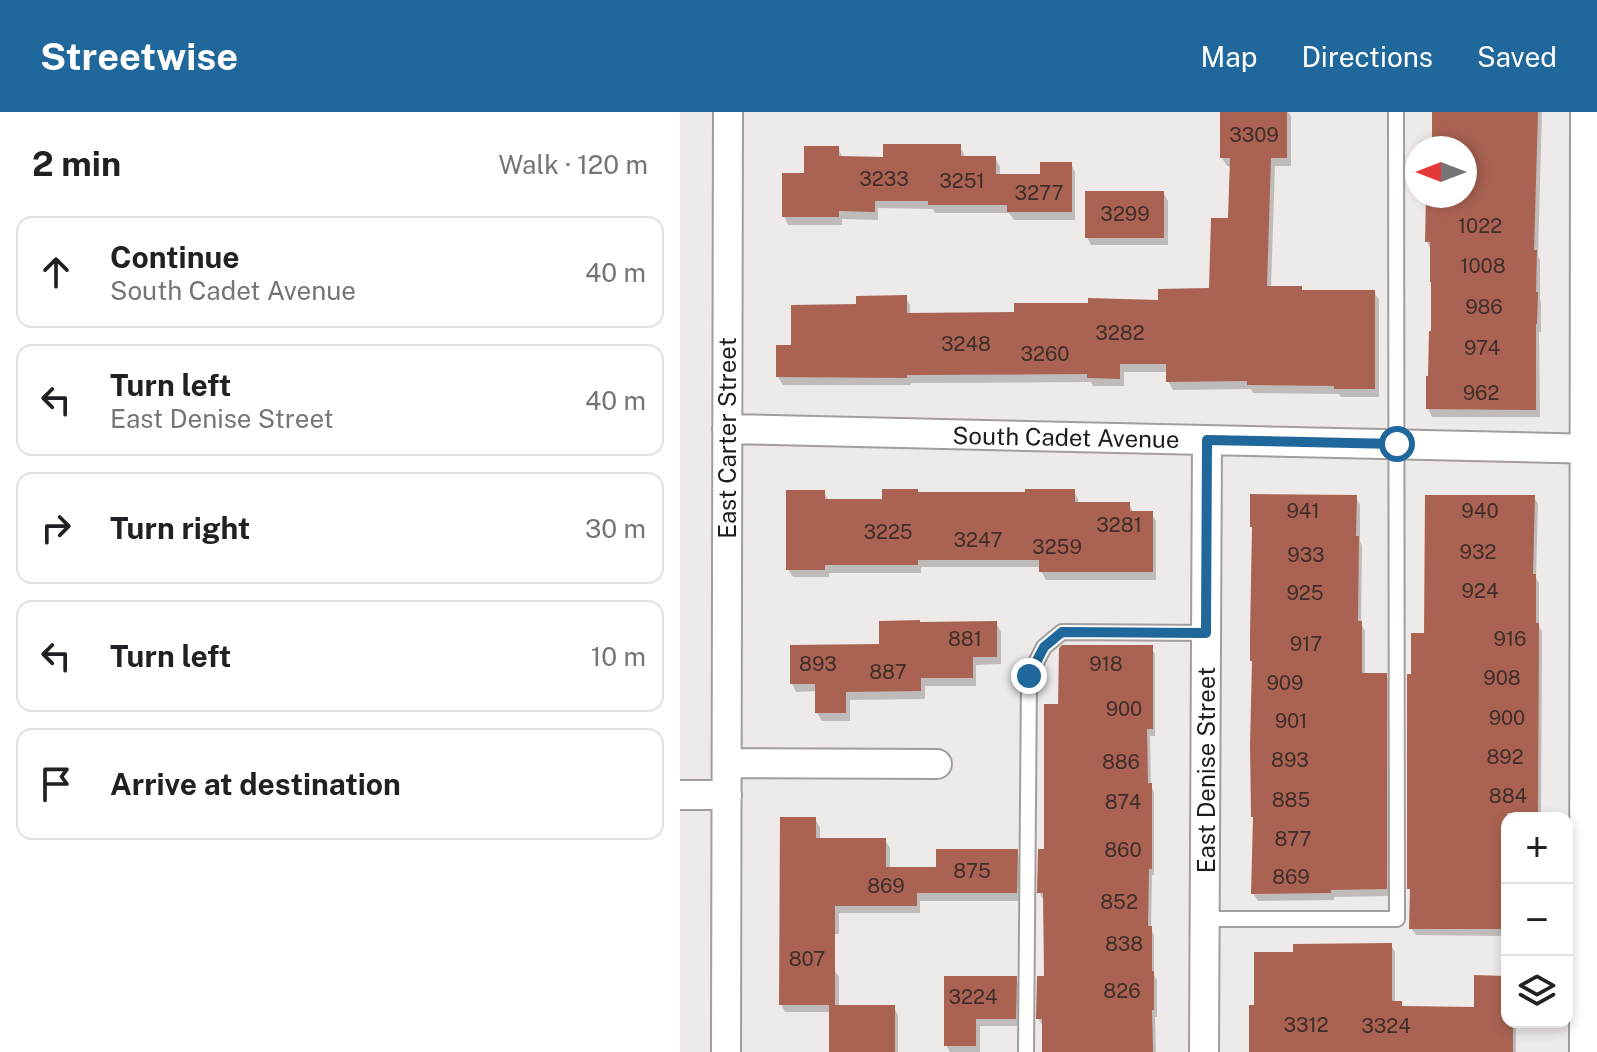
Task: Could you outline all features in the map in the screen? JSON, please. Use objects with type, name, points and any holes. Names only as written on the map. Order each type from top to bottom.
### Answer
[{"type":"street","name":"East Carter Street","points":[[726,1052],[728,112]]},
{"type":"street","points":[[1588,1052],[1593,449],[1589,112]]},
{"type":"street","name":"South Cadet Avenue","points":[[727,429],[1593,449]]},
{"type":"street","name":"East Denise Street","points":[[1204,1052],[1207,440]]},
{"type":"street","points":[[727,763],[937,764]]},
{"type":"street","points":[[680,795],[727,795]]},
{"type":"lane","points":[[1205,919],[1397,919],[1396,112]]},
{"type":"lane","points":[[1026,1052],[1029,676],[1044,647],[1062,632],[1206,633]]},
{"type":"building","points":[[1220,112],[1287,112],[1287,158],[1271,158],[1267,286],[1302,286],[1302,290],[1375,290],[1375,389],[1247,385],[1247,381],[1166,382],[1166,364],[1120,364],[1120,379],[1087,378],[1087,374],[776,377],[776,345],[791,345],[791,305],[856,304],[856,296],[907,295],[907,313],[1014,312],[1014,303],[1088,303],[1088,298],[1158,300],[1158,289],[1209,288],[1211,218],[1228,218],[1230,158],[1220,158]]},
{"type":"building","points":[[1432,112],[1538,112],[1534,250],[1537,250],[1538,292],[1536,410],[1426,409],[1431,282],[1430,242],[1425,242],[1426,208],[1477,208],[1477,136],[1432,136]]},
{"type":"building","points":[[883,144],[961,144],[961,156],[996,156],[996,174],[1040,174],[1040,162],[1072,162],[1072,212],[1007,212],[1007,205],[875,201],[875,212],[839,211],[839,217],[782,217],[782,173],[804,173],[804,146],[839,146],[839,156],[883,157]]},
{"type":"building","points":[[1085,191],[1164,191],[1164,238],[1085,238]]},
{"type":"building","points":[[882,489],[1025,492],[1025,489],[1075,489],[1075,502],[1130,502],[1130,511],[1153,511],[1153,572],[1039,572],[1039,560],[918,560],[918,565],[825,565],[825,570],[786,570],[786,490],[825,490],[825,499],[882,499]]},
{"type":"building","points":[[1250,494],[1357,495],[1358,621],[1362,621],[1362,673],[1387,673],[1387,889],[1251,894]]},
{"type":"building","points":[[1425,495],[1535,495],[1533,574],[1536,574],[1536,623],[1539,623],[1538,812],[1501,812],[1501,929],[1409,929],[1407,674],[1411,674],[1411,633],[1424,633]]},
{"type":"building","points":[[879,621],[997,621],[997,657],[973,657],[973,678],[921,678],[921,691],[846,692],[846,713],[815,713],[815,684],[790,684],[790,645],[879,644]]},
{"type":"building","points":[[1062,645],[1153,645],[1153,729],[1147,729],[1148,783],[1152,783],[1152,869],[1149,869],[1148,926],[1152,926],[1154,971],[1153,1052],[1042,1052],[1042,1019],[1036,1019],[1037,976],[1044,976],[1043,893],[1037,893],[1038,849],[1044,849],[1044,704],[1058,704],[1059,648]]},
{"type":"building","points":[[780,817],[816,817],[816,838],[886,838],[886,867],[936,867],[936,849],[1018,849],[1017,893],[917,893],[917,906],[835,906],[835,1005],[779,1005]]},
{"type":"building","points":[[1392,943],[1392,1001],[1402,1001],[1402,1006],[1474,1007],[1474,975],[1501,976],[1501,1028],[1513,1028],[1513,1052],[1249,1052],[1249,1005],[1254,1005],[1254,952],[1293,952],[1293,944]]},
{"type":"building","points":[[944,976],[1017,976],[1016,1019],[976,1019],[976,1046],[944,1046]]},
{"type":"building","points":[[829,1005],[895,1005],[895,1052],[829,1052]]},
{"type":"route","points":[[1029,676],[1044,647],[1062,632],[1206,633],[1207,440],[1397,444]]}]
